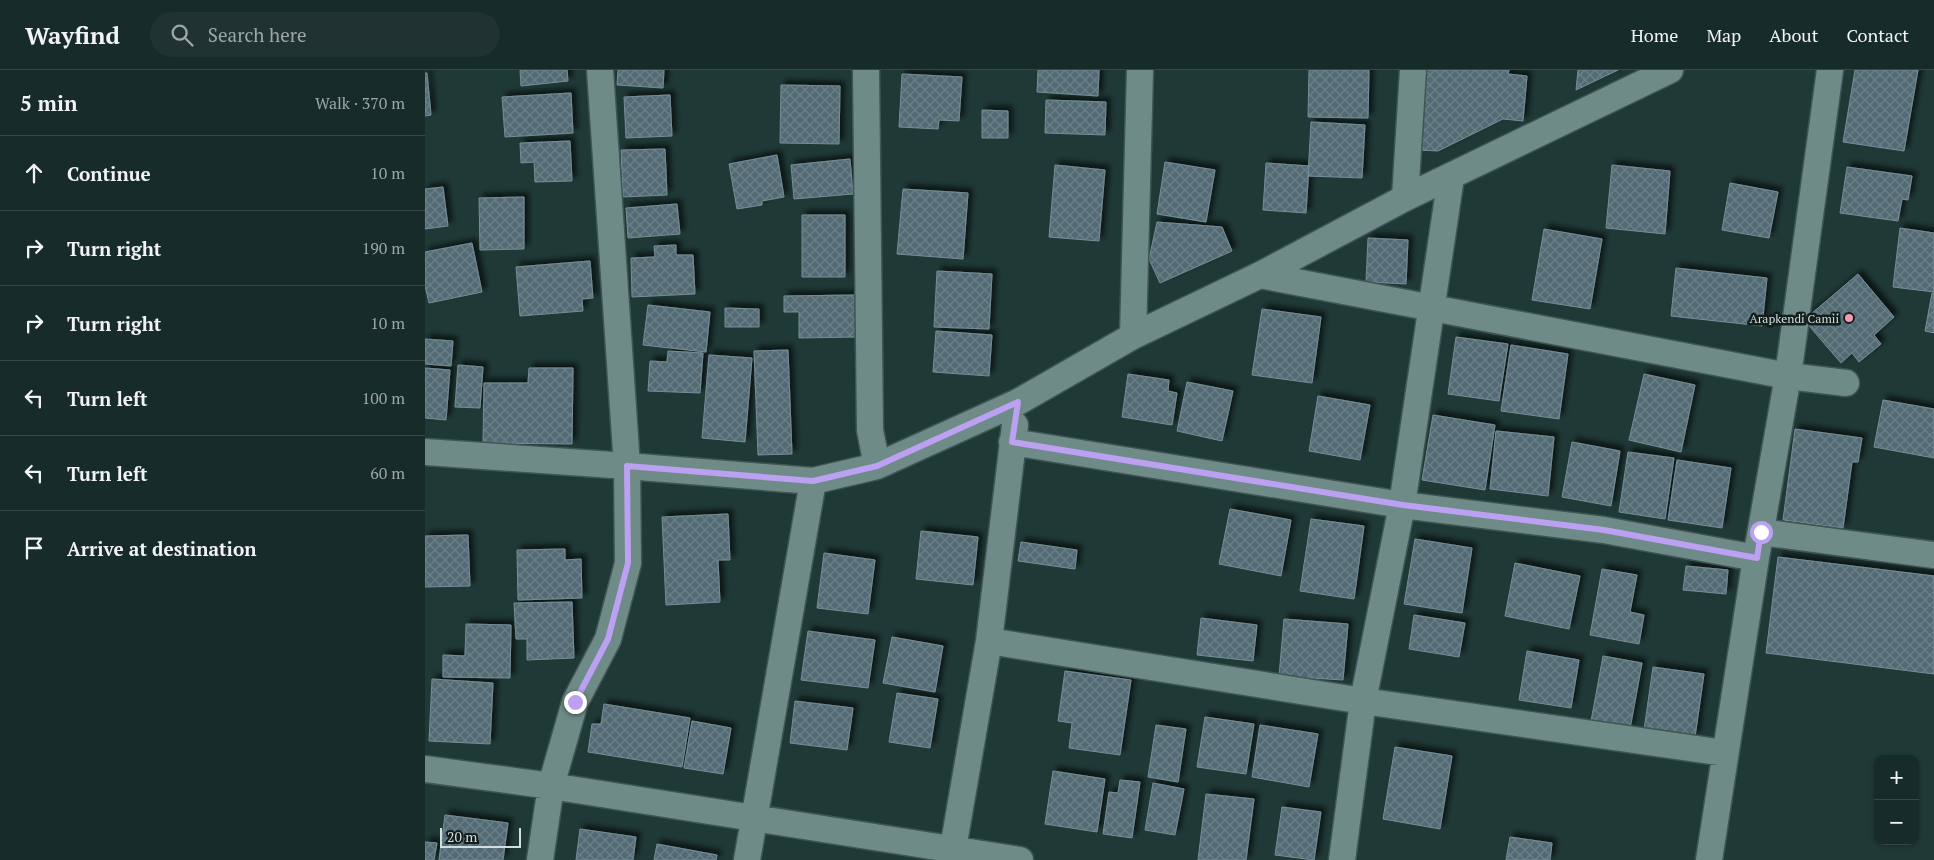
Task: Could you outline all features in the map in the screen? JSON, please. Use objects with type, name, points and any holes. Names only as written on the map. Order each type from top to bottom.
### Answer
[{"type":"street","points":[[540,860],[551,786],[575,702],[608,639],[628,563],[627,466],[600,70]]},
{"type":"street","points":[[866,70],[870,430],[877,466]]},
{"type":"street","points":[[1133,336],[1140,70]]},
{"type":"street","points":[[1405,198],[1413,70]]},
{"type":"street","points":[[425,452],[813,481],[877,466],[1018,402],[1133,336],[1260,275],[1405,198],[1670,70]]},
{"type":"street","points":[[1709,860],[1761,532],[1788,376],[1830,70]]},
{"type":"street","points":[[1343,860],[1363,701],[1403,505],[1451,176]]},
{"type":"street","points":[[1260,275],[1788,376],[1846,383]]},
{"type":"street","points":[[952,855],[989,642],[1018,402]]},
{"type":"street","points":[[1012,442],[1403,505],[1604,530],[1757,558]]},
{"type":"street","points":[[747,860],[813,481]]},
{"type":"street","points":[[1761,532],[1934,555]]},
{"type":"street","points":[[989,642],[1363,701],[1725,753]]},
{"type":"street","points":[[425,769],[551,786],[753,819],[952,855],[1020,860]]},
{"type":"building","points":[[520,70],[567,70],[568,81],[521,86]]},
{"type":"building","points":[[618,70],[664,70],[663,88],[617,85]]},
{"type":"building","points":[[1038,70],[1099,70],[1098,96],[1037,92]]},
{"type":"building","points":[[1309,70],[1369,70],[1368,118],[1308,117]]},
{"type":"building","points":[[1427,70],[1509,70],[1508,74],[1527,76],[1523,121],[1503,119],[1438,151],[1420,150]]},
{"type":"building","points":[[1578,70],[1618,70],[1576,90]]},
{"type":"building","points":[[1855,70],[1918,70],[1904,151],[1843,142]]},
{"type":"building","points":[[425,73],[427,73],[431,115],[425,116]]},
{"type":"building","points":[[902,74],[962,77],[959,121],[939,120],[938,129],[899,127]]},
{"type":"building","points":[[781,85],[840,86],[839,144],[780,143]]},
{"type":"building","points":[[571,93],[573,133],[505,137],[502,97]]},
{"type":"building","points":[[670,95],[672,136],[626,138],[624,97]]},
{"type":"building","points":[[1046,100],[1106,102],[1105,135],[1045,133]]},
{"type":"building","points":[[982,110],[1008,111],[1008,138],[982,138]]},
{"type":"building","points":[[1311,122],[1365,125],[1362,178],[1308,176]]},
{"type":"building","points":[[570,141],[572,181],[535,182],[534,162],[521,163],[520,143]]},
{"type":"building","points":[[665,149],[667,195],[623,197],[621,150]]},
{"type":"building","points":[[777,155],[784,197],[762,201],[762,205],[737,209],[729,164]]},
{"type":"building","points":[[850,159],[853,194],[794,199],[791,165]]},
{"type":"building","points":[[1165,162],[1215,170],[1206,222],[1157,214]]},
{"type":"building","points":[[1266,163],[1309,166],[1306,213],[1263,210]]},
{"type":"building","points":[[1055,165],[1105,170],[1099,241],[1049,237]]},
{"type":"building","points":[[1612,165],[1670,171],[1665,234],[1606,228]]},
{"type":"building","points":[[1847,167],[1912,176],[1908,200],[1902,199],[1898,221],[1840,213]]},
{"type":"building","points":[[1730,183],[1778,192],[1769,238],[1722,230]]},
{"type":"building","points":[[443,187],[448,226],[425,229],[425,189]]},
{"type":"building","points":[[903,189],[968,193],[963,259],[897,254]]},
{"type":"building","points":[[524,197],[524,249],[480,250],[479,198]]},
{"type":"building","points":[[677,204],[680,234],[628,238],[626,208]]},
{"type":"building","points":[[802,215],[845,215],[845,277],[802,277]]},
{"type":"building","points":[[1157,222],[1222,227],[1232,251],[1160,283],[1149,259]]},
{"type":"building","points":[[1900,228],[1934,233],[1934,292],[1893,287]]},
{"type":"building","points":[[1544,229],[1602,239],[1590,309],[1532,300]]},
{"type":"building","points":[[1368,238],[1408,240],[1406,284],[1366,282]]},
{"type":"building","points":[[472,243],[482,292],[429,303],[425,286],[425,252]]},
{"type":"building","points":[[676,245],[676,255],[693,255],[695,294],[632,297],[631,258],[655,257],[654,246]]},
{"type":"building","points":[[590,261],[593,298],[582,299],[583,311],[520,316],[516,267]]},
{"type":"building","points":[[1676,268],[1767,278],[1762,326],[1671,316]]},
{"type":"building","points":[[937,271],[992,274],[989,329],[934,327]]},
{"type":"building","name":"Arapkendi Camii","points":[[1858,274],[1894,317],[1874,335],[1881,344],[1859,362],[1852,353],[1841,363],[1804,320]]},
{"type":"building","points":[[1932,293],[1934,293],[1934,333],[1925,331]]},
{"type":"building","points":[[857,295],[858,337],[799,338],[799,312],[784,312],[784,296]]},
{"type":"building","points":[[648,305],[710,312],[706,352],[643,345]]},
{"type":"building","points":[[725,308],[759,309],[759,327],[725,327]]},
{"type":"building","points":[[1262,309],[1321,317],[1312,383],[1252,375]]},
{"type":"building","points":[[936,331],[992,335],[989,376],[933,372]]},
{"type":"building","points":[[1456,337],[1508,344],[1499,401],[1448,394]]},
{"type":"building","points":[[425,339],[453,341],[451,366],[425,364]]},
{"type":"building","points":[[1511,345],[1568,354],[1559,419],[1501,411]]},
{"type":"building","points":[[788,350],[792,454],[758,455],[754,351]]},
{"type":"building","points":[[668,351],[703,353],[700,393],[648,391],[650,361],[667,362]]},
{"type":"building","points":[[709,355],[752,358],[745,442],[702,438]]},
{"type":"building","points":[[458,365],[483,367],[480,408],[455,407]]},
{"type":"building","points":[[425,368],[450,370],[446,420],[425,418]]},
{"type":"building","points":[[529,368],[573,368],[572,444],[483,443],[484,383],[528,383]]},
{"type":"building","points":[[1128,374],[1169,380],[1168,391],[1177,393],[1172,425],[1122,417]]},
{"type":"building","points":[[1644,374],[1695,385],[1681,452],[1629,440]]},
{"type":"building","points":[[1187,382],[1233,391],[1222,441],[1177,431]]},
{"type":"building","points":[[1318,396],[1370,405],[1360,460],[1309,451]]},
{"type":"building","points":[[1883,400],[1934,409],[1934,458],[1874,447]]},
{"type":"building","points":[[1433,415],[1495,425],[1485,490],[1422,480]]},
{"type":"building","points":[[1795,429],[1862,438],[1858,462],[1852,462],[1843,528],[1783,520]]},
{"type":"building","points":[[1496,431],[1554,437],[1548,496],[1490,489]]},
{"type":"building","points":[[1572,442],[1620,451],[1611,506],[1562,497]]},
{"type":"building","points":[[1628,452],[1674,458],[1665,519],[1619,512]]},
{"type":"building","points":[[1677,460],[1731,468],[1722,528],[1668,520]]},
{"type":"building","points":[[1230,509],[1291,520],[1281,576],[1219,564]]},
{"type":"building","points":[[728,514],[730,560],[718,560],[720,602],[666,605],[662,517]]},
{"type":"building","points":[[1311,519],[1364,526],[1354,599],[1300,591]]},
{"type":"building","points":[[921,531],[978,537],[973,585],[916,579]]},
{"type":"building","points":[[468,535],[470,586],[425,587],[425,536]]},
{"type":"building","points":[[1415,539],[1472,548],[1462,613],[1404,604]]},
{"type":"building","points":[[1021,542],[1077,550],[1075,569],[1018,561]]},
{"type":"building","points":[[565,549],[565,560],[581,559],[582,598],[518,600],[517,550]]},
{"type":"building","points":[[824,553],[875,560],[868,614],[817,608]]},
{"type":"building","points":[[1778,557],[1934,576],[1934,674],[1766,653]]},
{"type":"building","points":[[1515,563],[1580,576],[1569,629],[1505,616]]},
{"type":"building","points":[[1686,566],[1728,570],[1726,594],[1683,590]]},
{"type":"building","points":[[1602,569],[1637,575],[1630,612],[1644,615],[1639,644],[1590,635]]},
{"type":"building","points":[[572,602],[574,658],[527,660],[527,639],[516,639],[514,603]]},
{"type":"building","points":[[1414,615],[1465,623],[1459,657],[1409,649]]},
{"type":"building","points":[[1201,618],[1257,625],[1253,661],[1197,655]]},
{"type":"building","points":[[1284,619],[1348,624],[1343,680],[1279,676]]},
{"type":"building","points":[[466,624],[511,625],[510,678],[443,677],[443,655],[465,656]]},
{"type":"building","points":[[808,631],[875,640],[868,688],[801,680]]},
{"type":"building","points":[[892,637],[943,646],[935,692],[883,683]]},
{"type":"building","points":[[1527,651],[1579,660],[1571,708],[1519,700]]},
{"type":"building","points":[[1603,656],[1642,663],[1630,729],[1591,721]]},
{"type":"building","points":[[1653,667],[1704,674],[1695,737],[1644,730]]},
{"type":"building","points":[[1065,671],[1131,680],[1120,755],[1069,748],[1072,723],[1058,721]]},
{"type":"building","points":[[432,679],[493,683],[490,744],[429,741]]},
{"type":"building","points":[[897,693],[938,699],[930,748],[889,742]]},
{"type":"building","points":[[795,701],[853,708],[847,750],[790,743]]},
{"type":"building","points":[[604,704],[690,718],[682,767],[588,752],[592,724],[601,724]]},
{"type":"building","points":[[1205,717],[1254,724],[1246,774],[1197,767]]},
{"type":"building","points":[[692,721],[731,728],[723,774],[684,768]]},
{"type":"building","points":[[1156,725],[1186,729],[1178,782],[1148,777]]},
{"type":"building","points":[[1260,725],[1318,734],[1309,787],[1252,777]]},
{"type":"building","points":[[1395,747],[1452,756],[1440,829],[1383,819]]},
{"type":"building","points":[[1053,771],[1105,779],[1097,832],[1045,824]]},
{"type":"building","points":[[1120,780],[1140,782],[1132,838],[1103,834],[1109,792],[1118,793]]},
{"type":"building","points":[[1153,783],[1184,789],[1175,835],[1145,830]]},
{"type":"building","points":[[1206,794],[1254,799],[1246,860],[1198,860]]},
{"type":"building","points":[[1282,807],[1321,812],[1314,860],[1275,855]]},
{"type":"building","points":[[445,815],[508,823],[503,860],[439,860]]},
{"type":"building","points":[[580,829],[636,837],[633,860],[576,860]]},
{"type":"building","points":[[1510,837],[1552,843],[1550,860],[1506,860]]},
{"type":"building","points":[[425,842],[437,843],[434,860],[425,860]]},
{"type":"building","points":[[657,844],[717,855],[716,860],[654,860]]},
{"type":"place","name":"Arapkendi Camii","points":[[1849,318]]},
{"type":"route","points":[[575,702],[608,639],[628,563],[627,466],[813,481],[877,466],[1018,402],[1012,442],[1403,505],[1604,530],[1757,558],[1761,532]]}]
